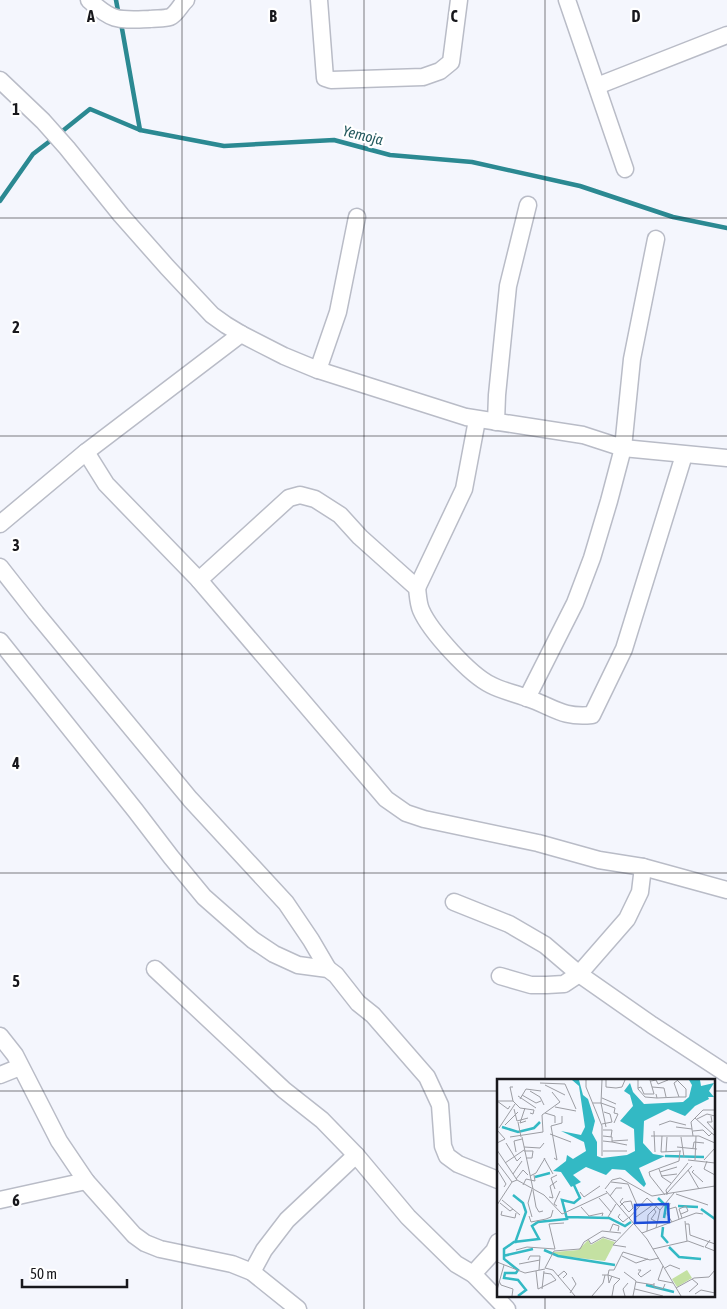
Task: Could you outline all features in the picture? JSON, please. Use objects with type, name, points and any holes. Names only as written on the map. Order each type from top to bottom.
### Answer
[{"type":"street","points":[[88,0],[104,14],[123,20],[168,18],[186,0]]},
{"type":"street","points":[[319,0],[325,78],[331,80],[423,77],[440,71],[451,62],[458,0]]},
{"type":"street","points":[[567,0],[625,169]]},
{"type":"street","points":[[596,86],[727,35]]},
{"type":"street","points":[[0,80],[43,121],[167,267],[212,314],[241,334],[284,356],[318,370],[421,404],[477,420],[583,435],[623,448],[727,458]]},
{"type":"street","points":[[496,422],[508,286],[528,205]]},
{"type":"street","points":[[318,370],[338,312],[357,217]]},
{"type":"street","points":[[527,698],[576,603],[592,558],[623,448],[632,359],[641,322],[656,239]]},
{"type":"street","points":[[0,524],[86,452],[241,334]]},
{"type":"street","points":[[477,420],[464,489],[417,588],[420,608],[427,623],[460,661],[489,684],[562,714],[592,715],[624,649],[684,455]]},
{"type":"street","points":[[86,452],[106,484],[199,580],[386,799],[406,813],[424,819],[538,843],[599,860],[643,867],[727,890]]},
{"type":"street","points":[[199,580],[289,498],[300,495],[315,499],[340,515],[360,537],[417,588]]},
{"type":"street","points":[[0,567],[190,799],[286,903],[328,969],[336,975],[358,1003],[373,1015],[427,1077],[440,1105],[443,1146],[447,1156],[458,1164],[497,1180]]},
{"type":"street","points":[[0,641],[135,810],[170,857],[204,897],[253,940],[274,954],[298,965],[328,969]]},
{"type":"street","points":[[500,976],[531,985],[547,985],[564,984],[580,974],[627,919],[640,892],[643,867]]},
{"type":"street","points":[[454,902],[509,924],[545,945],[580,974],[652,1025],[727,1074]]},
{"type":"street","points":[[155,969],[284,1090],[322,1120],[356,1155],[408,1217],[456,1264],[473,1274],[506,1309]]},
{"type":"street","points":[[0,1036],[15,1055],[59,1141],[86,1181],[134,1234],[145,1243],[187,1256],[232,1264],[252,1272],[298,1309]]},
{"type":"street","points":[[0,1075],[20,1067]]},
{"type":"street","points":[[252,1272],[264,1250],[287,1220],[356,1155]]},
{"type":"street","points":[[0,1200],[86,1181]]},
{"type":"street","points":[[473,1274],[494,1251],[497,1244]]},
{"type":"waterway","points":[[116,0],[119,16]]},
{"type":"waterway","points":[[121,23],[140,130]]},
{"type":"waterway","name":"Yemoja","points":[[60,133],[90,109],[140,130],[224,146],[334,140],[390,155],[472,162],[580,186],[673,217],[727,228]]},
{"type":"waterway","name":"Yemoja","points":[[0,201],[33,154],[54,138]]}]
